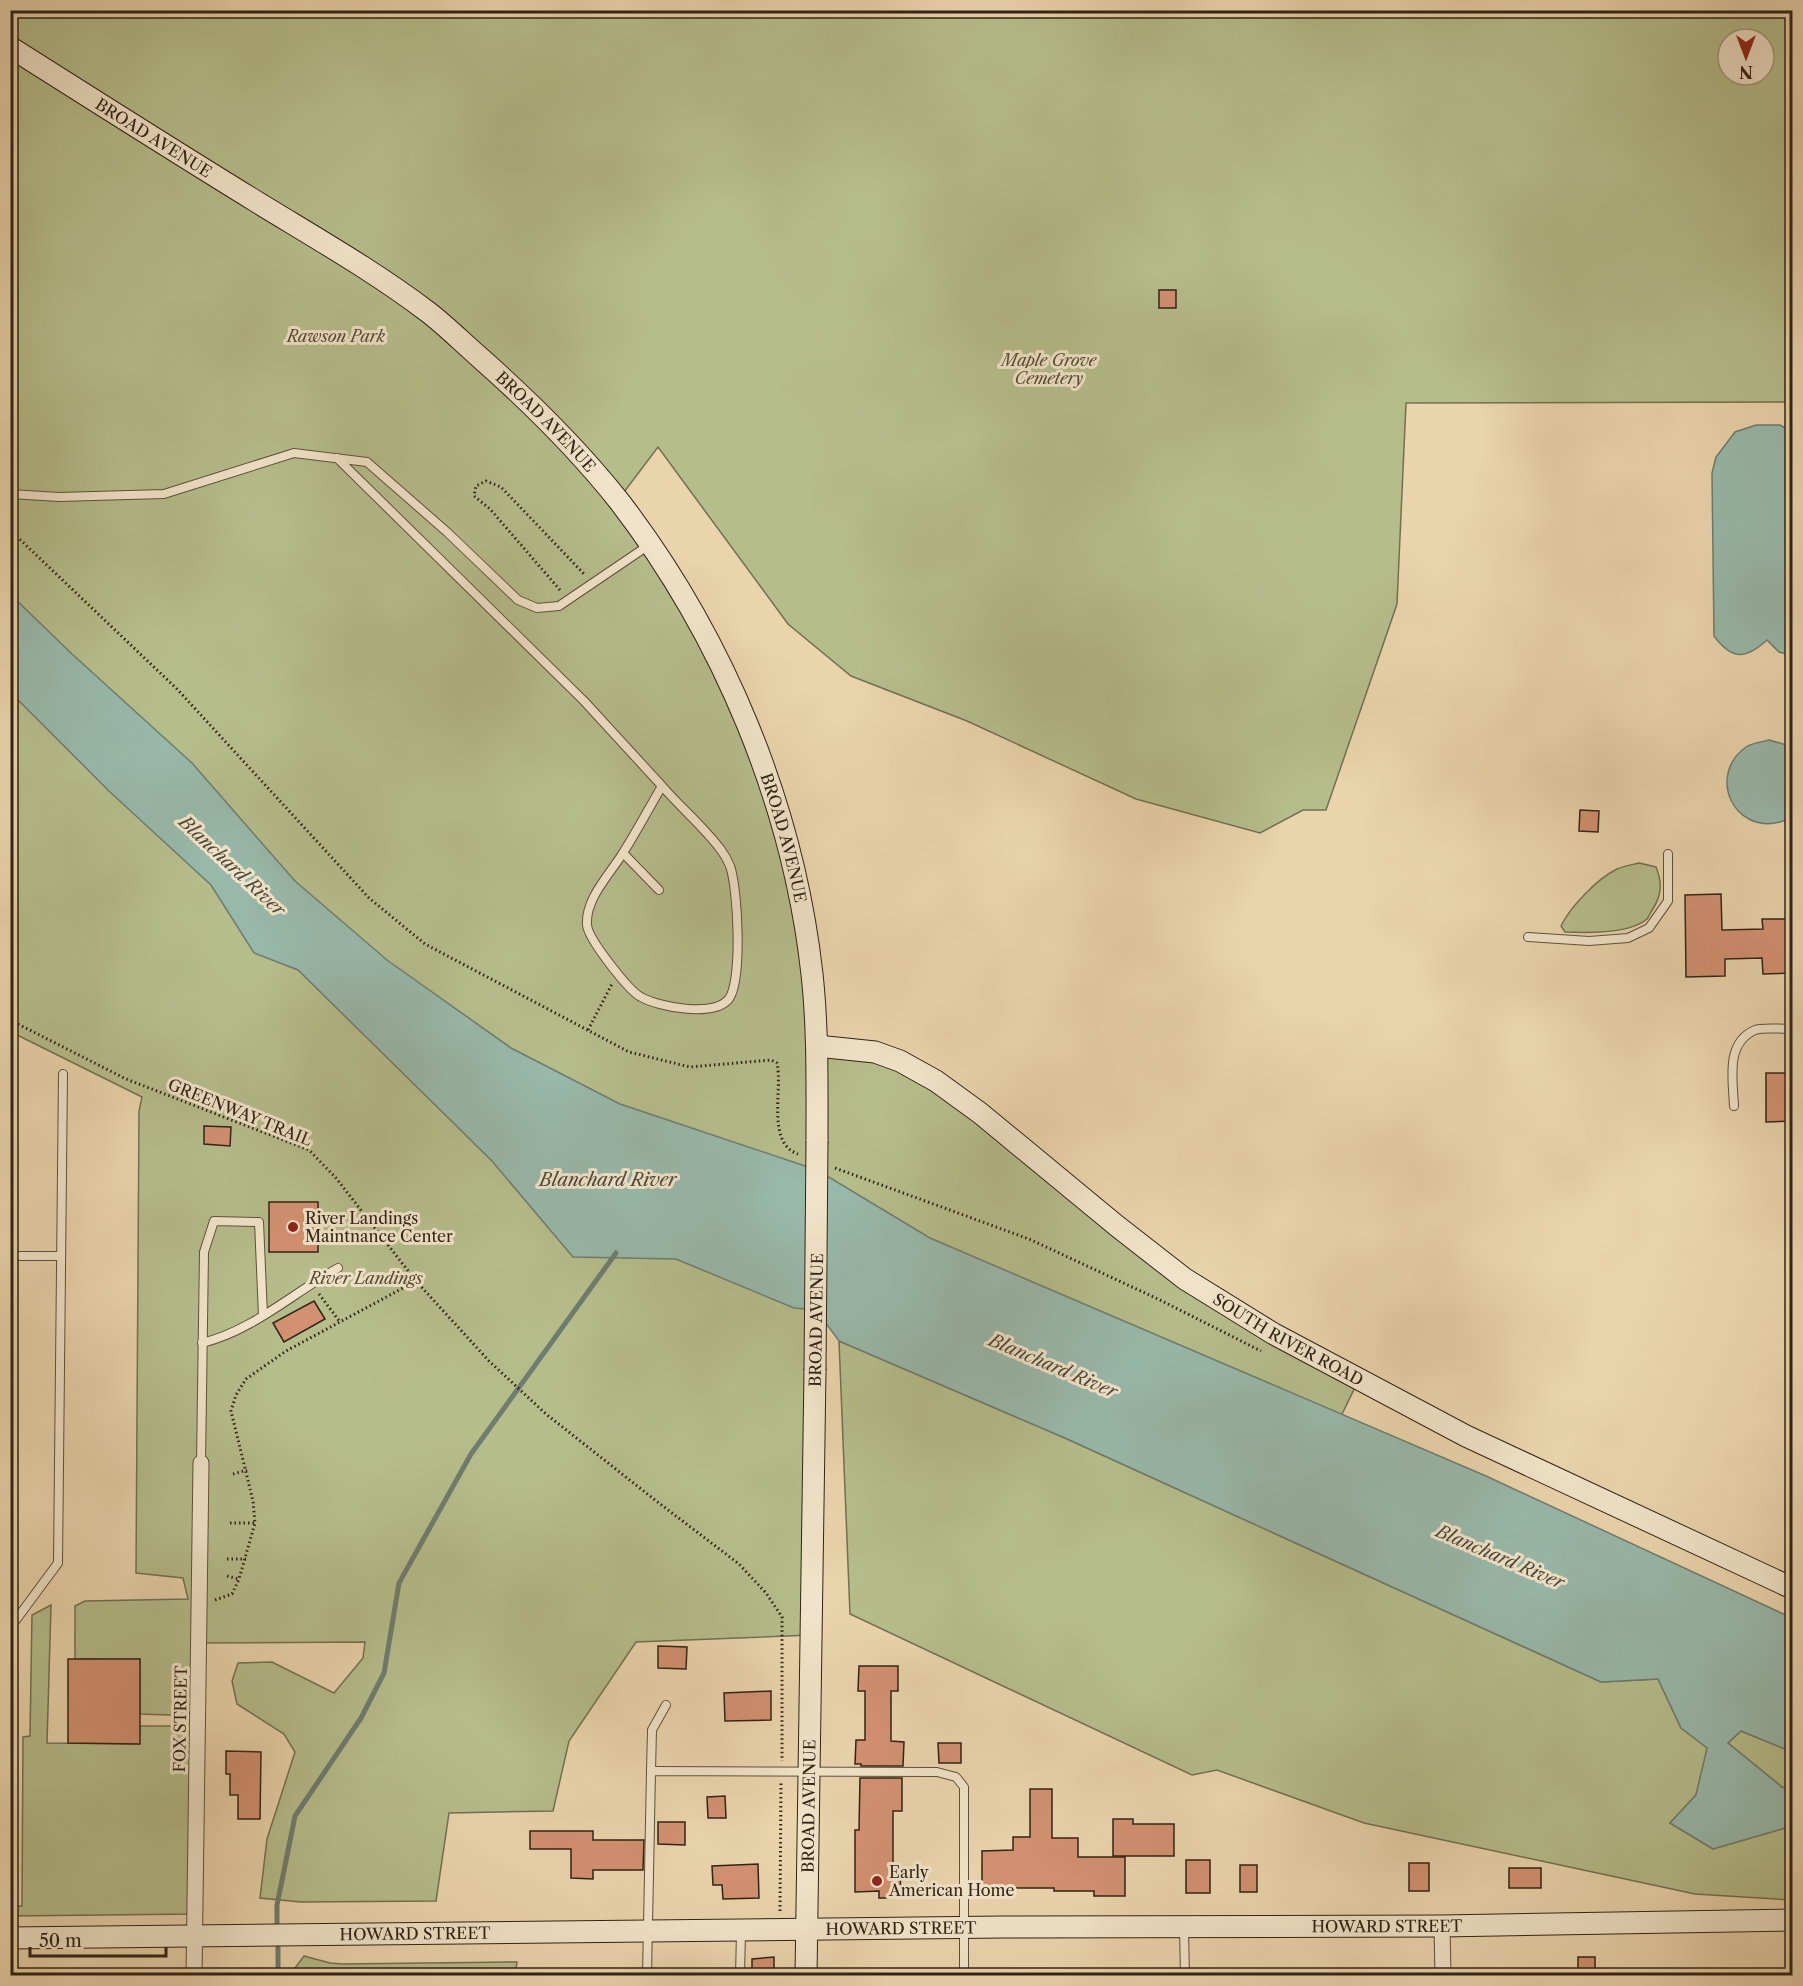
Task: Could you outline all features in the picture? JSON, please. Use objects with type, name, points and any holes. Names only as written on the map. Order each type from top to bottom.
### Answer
[{"type":"street","name":"BROAD AVENUE","points":[[10,47],[362,267],[429,312],[505,380],[570,444],[618,501],[685,599],[725,674],[766,775],[783,827],[804,920],[812,974],[817,1046],[815,1371],[806,1976]]},
{"type":"street","name":"SOUTH RIVER ROAD","points":[[817,1046],[875,1052],[900,1061],[936,1081],[980,1113],[1185,1279],[1274,1334],[1466,1436],[1792,1588]]},
{"type":"street","name":"FOX STREET","points":[[194,1976],[201,1463]]},
{"type":"street","name":"HOWARD STREET","points":[[10,1938],[963,1928],[1442,1926],[1792,1920]]},
{"type":"street","points":[[1442,1926],[1443,1976]]},
{"type":"lane","points":[[10,494],[59,498],[164,494],[294,453],[367,462],[447,532],[518,600],[537,608],[559,606],[650,545]]},
{"type":"lane","points":[[338,458],[404,526],[584,701],[721,850],[730,867],[737,917],[737,975],[733,992],[727,1001],[712,1009],[675,1008],[639,997],[596,948],[586,927],[588,912],[594,897],[662,786]]},
{"type":"lane","points":[[623,853],[659,890]]},
{"type":"lane","points":[[1528,937],[1590,941],[1628,938],[1649,928],[1668,902],[1668,854]]},
{"type":"lane","points":[[1734,1106],[1733,1057],[1740,1043],[1756,1030],[1792,1029]]},
{"type":"lane","points":[[10,1628],[58,1563],[63,1074]]},
{"type":"lane","points":[[201,1463],[204,1252],[214,1221],[259,1222],[263,1316]]},
{"type":"lane","points":[[10,1256],[61,1257]]},
{"type":"lane","points":[[202,1343],[221,1338],[263,1316],[311,1283],[338,1268]]},
{"type":"lane","points":[[647,1976],[652,1730],[666,1705]]},
{"type":"lane","points":[[651,1771],[937,1772],[956,1777],[964,1787],[964,1976]]},
{"type":"lane","points":[[1184,1927],[1185,1976]]},
{"type":"lane","points":[[740,1976],[741,1930]]},
{"type":"path","points":[[569,599],[490,509],[474,496],[476,486],[486,481],[501,487],[592,583]]},
{"type":"path","points":[[588,1030],[604,1001]]},
{"type":"path","name":"GREENWAY TRAIL","points":[[10,1020],[126,1079],[309,1150],[336,1178],[416,1281],[489,1361],[546,1414],[739,1563],[766,1593],[782,1617],[780,1930]]},
{"type":"path","points":[[199,1602],[232,1594],[246,1559],[255,1523],[247,1470],[231,1411],[236,1395],[246,1379],[286,1351],[416,1281]]},
{"type":"path","points":[[311,1283],[340,1322]]},
{"type":"path","points":[[233,1474],[247,1470]]},
{"type":"path","points":[[230,1523],[255,1523]]},
{"type":"path","points":[[227,1559],[246,1559]]},
{"type":"path","points":[[226,1576],[239,1579]]},
{"type":"green space","points":[[10,11],[1792,11],[1792,402],[1406,403],[1397,604],[1326,810],[1303,810],[1260,833],[1136,799],[967,721],[851,676],[788,624],[658,447],[618,500],[725,674],[783,827],[817,1045],[936,1081],[1185,1279],[1359,1379],[1312,1476],[817,1268],[811,1635],[636,1642],[569,1741],[553,1811],[449,1813],[436,1901],[301,1902],[260,1898],[267,1839],[295,1752],[284,1734],[237,1704],[232,1681],[238,1663],[272,1662],[334,1693],[363,1658],[365,1642],[199,1643],[198,1716],[140,1714],[140,1659],[75,1659],[75,1606],[85,1601],[188,1599],[183,1578],[136,1573],[139,1111],[142,1097],[11,1032]]},
{"type":"green space","points":[[1639,863],[1656,867],[1660,882],[1659,897],[1647,919],[1630,928],[1619,930],[1565,932],[1561,926],[1565,918],[1593,886],[1617,869]]},
{"type":"green space","points":[[839,1341],[1065,1438],[1601,1682],[1658,1679],[1681,1728],[1708,1748],[1696,1795],[1670,1823],[1713,1849],[1792,1826],[1792,1900],[1695,1894],[1364,1823],[1217,1770],[1192,1775],[850,1614]]},
{"type":"green space","points":[[51,1605],[47,1743],[139,1744],[140,1726],[180,1726],[197,1735],[195,1914],[11,1916],[11,1906],[22,1906],[23,1737],[30,1736],[32,1615]]},
{"type":"green space","points":[[1741,1731],[1792,1752],[1792,1790],[1782,1787],[1728,1743]]},
{"type":"green space","points":[[304,1956],[342,1964],[517,1962],[515,1975],[295,1975],[295,1968]]},
{"type":"water","points":[[1756,425],[1780,425],[1792,432],[1792,655],[1779,652],[1767,640],[1745,654],[1733,653],[1714,636],[1712,473],[1716,457],[1735,432]]},
{"type":"water","name":"Blanchard River","points":[[10,594],[192,763],[295,881],[387,960],[511,1048],[620,1104],[817,1170],[930,1238],[1486,1476],[1792,1618],[1792,1752],[1741,1731],[1728,1743],[1782,1787],[1792,1790],[1792,1826],[1713,1849],[1670,1823],[1696,1795],[1707,1748],[1681,1728],[1658,1679],[1601,1682],[1065,1438],[839,1341],[816,1310],[794,1308],[676,1259],[573,1257],[492,1161],[298,970],[254,953],[211,885],[110,792],[11,693]]},
{"type":"water","points":[[1769,740],[1790,746],[1792,749],[1792,816],[1780,822],[1763,823],[1749,819],[1738,811],[1731,800],[1727,786],[1728,772],[1734,759],[1746,747]]},
{"type":"building","points":[[1159,290],[1176,290],[1176,308],[1159,308]]},
{"type":"building","points":[[1580,810],[1599,811],[1598,832],[1579,831]]},
{"type":"building","points":[[1721,894],[1722,930],[1763,929],[1762,919],[1792,919],[1792,973],[1763,974],[1762,958],[1725,959],[1725,976],[1686,977],[1685,895]]},
{"type":"building","points":[[1766,1073],[1792,1073],[1792,1121],[1766,1122]]},
{"type":"building","points":[[204,1126],[231,1127],[230,1146],[204,1144]]},
{"type":"building","name":"River Landings Maintnance Center","points":[[269,1202],[318,1202],[318,1252],[269,1252]]},
{"type":"building","points":[[314,1301],[325,1319],[284,1342],[273,1323]]},
{"type":"building","points":[[658,1646],[687,1647],[686,1669],[658,1668]]},
{"type":"building","points":[[68,1659],[140,1659],[140,1744],[68,1743]]},
{"type":"building","points":[[859,1666],[898,1666],[898,1691],[891,1691],[891,1741],[904,1742],[903,1766],[855,1764],[856,1740],[865,1740],[865,1691],[858,1691]]},
{"type":"building","points":[[771,1691],[771,1720],[725,1721],[724,1693]]},
{"type":"building","points":[[938,1743],[961,1743],[961,1763],[939,1763]]},
{"type":"building","points":[[226,1751],[261,1752],[260,1819],[238,1819],[238,1795],[230,1795],[230,1774],[226,1774]]},
{"type":"building","points":[[860,1778],[902,1778],[902,1811],[893,1811],[893,1870],[900,1870],[901,1898],[879,1898],[879,1891],[855,1892],[855,1830],[859,1830]]},
{"type":"building","points":[[1030,1789],[1052,1789],[1052,1838],[1078,1838],[1078,1857],[1125,1857],[1125,1896],[1094,1896],[1094,1891],[1054,1891],[1054,1888],[982,1888],[982,1851],[1013,1850],[1013,1837],[1030,1837]]},
{"type":"building","points":[[725,1796],[726,1818],[708,1818],[707,1797]]},
{"type":"building","points":[[1113,1819],[1133,1819],[1133,1824],[1174,1824],[1174,1856],[1113,1856]]},
{"type":"building","points":[[658,1822],[685,1822],[685,1845],[658,1844]]},
{"type":"building","points":[[530,1831],[593,1831],[593,1840],[644,1840],[643,1870],[593,1870],[593,1879],[571,1878],[571,1849],[530,1849]]},
{"type":"building","points":[[1186,1860],[1210,1860],[1210,1893],[1186,1893]]},
{"type":"building","points":[[1409,1863],[1429,1863],[1429,1891],[1409,1891]]},
{"type":"building","points":[[758,1864],[759,1898],[723,1899],[722,1885],[713,1885],[712,1866]]},
{"type":"building","points":[[1240,1865],[1257,1865],[1257,1892],[1240,1892]]},
{"type":"building","points":[[1509,1868],[1541,1868],[1541,1888],[1509,1888]]},
{"type":"building","points":[[774,1957],[774,1976],[752,1976],[752,1959]]},
{"type":"building","points":[[1578,1957],[1595,1957],[1595,1976],[1578,1976]]},
{"type":"waterway","points":[[277,1932],[277,1905],[295,1816],[361,1718],[384,1673],[399,1583],[471,1454],[616,1253]]},
{"type":"waterway","points":[[278,1941],[278,1976]]},
{"type":"place","name":"River Landings Maintnance Center","points":[[293,1227]]},
{"type":"place","name":"Early American Home","points":[[877,1881]]},
{"type":"park label","name":"Rawson Park","points":[[336,336]]},
{"type":"park label","name":"Maple Grove Cemetery","points":[[1049,369]]},
{"type":"park label","name":"River Landings","points":[[366,1278]]}]
